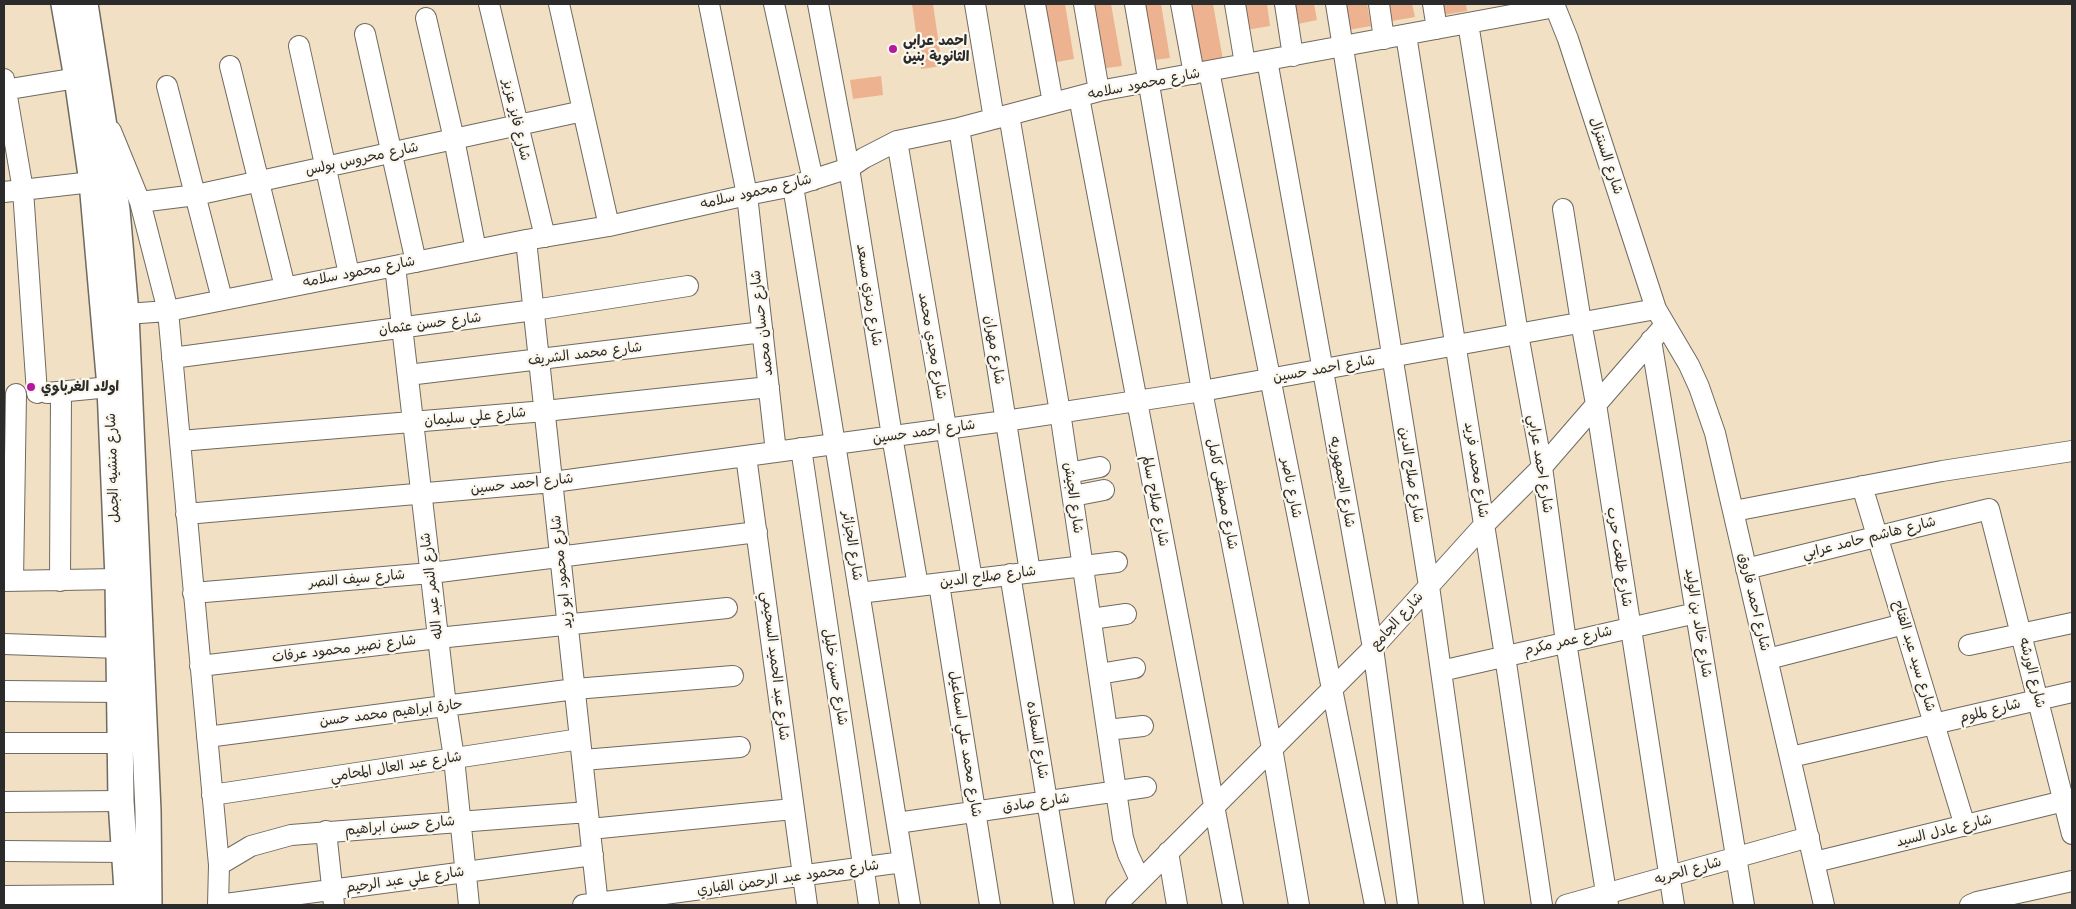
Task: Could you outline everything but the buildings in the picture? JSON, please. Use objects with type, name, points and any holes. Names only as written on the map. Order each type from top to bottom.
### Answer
[{"type":"main road","name":"شارع منشيه الجمل","points":[[64,4],[92,182],[110,387],[118,579],[122,801],[125,857],[134,900]]},
{"type":"main road","name":"شارع منشيه الجمل","points":[[85,4],[117,210],[126,314],[148,811],[134,900]]},
{"type":"street","name":"شارع فايز عزيز","points":[[489,4],[517,125],[535,238]]},
{"type":"street","points":[[559,4],[609,226]]},
{"type":"street","name":"شارع حسان محمد","points":[[709,4],[747,195],[776,452]]},
{"type":"street","points":[[774,4],[813,180]]},
{"type":"street","name":"شارع رمزي مسعد","points":[[818,4],[849,168],[918,586]]},
{"type":"street","name":"شارع الجيش","points":[[975,4],[1001,117],[1060,412],[1123,838],[1140,880]]},
{"type":"street","points":[[1035,4],[1053,104]]},
{"type":"street","points":[[1084,4],[1099,92]]},
{"type":"street","name":"شارع مصطفى كامل","points":[[1135,4],[1202,390],[1272,748],[1299,905]]},
{"type":"street","name":"شارع ناصر","points":[[1182,4],[1201,73],[1270,378],[1375,905]]},
{"type":"street","points":[[1235,4],[1245,64]]},
{"type":"street","points":[[1284,4],[1293,56]]},
{"type":"street","name":"شارع صلاح الدين","points":[[1336,4],[1429,586],[1474,905]]},
{"type":"street","points":[[1379,4],[1384,39]]},
{"type":"street","points":[[1433,4],[1437,29]]},
{"type":"street","name":"شارع محمود سلامه","points":[[126,314],[168,311],[535,238],[609,226],[794,186],[849,168],[896,141],[959,128],[1099,92],[1437,29],[1476,16],[1554,6]]},
{"type":"street","name":"شارع السنترال","points":[[1554,6],[1568,39],[1660,317]]},
{"type":"street","name":"شارع احمد عرابي","points":[[1476,16],[1518,334],[1542,467],[1566,642],[1607,900]]},
{"type":"street","points":[[426,18],[454,139],[476,250]]},
{"type":"street","points":[[365,34],[416,262]]},
{"type":"street","name":"شارع محمد فريد","points":[[1406,35],[1505,656],[1542,905]]},
{"type":"street","points":[[299,46],[349,274]]},
{"type":"street","name":"شارع الجمهوريه","points":[[1267,60],[1373,648],[1408,905]]},
{"type":"street","points":[[230,66],[285,287]]},
{"type":"street","points":[[37,393],[4,87],[77,78]]},
{"type":"street","points":[[167,86],[222,299]]},
{"type":"street","name":"شارع صلاح سالم","points":[[1079,97],[1232,905]]},
{"type":"street","points":[[100,104],[140,202],[168,311],[219,865],[218,905]]},
{"type":"street","name":"شارع محروس بولس","points":[[140,202],[196,195],[583,111]]},
{"type":"street","name":"شارع مهران","points":[[959,128],[1005,421],[1020,573]]},
{"type":"street","name":"شارع مجدي محمد","points":[[896,141],[972,579]]},
{"type":"street","points":[[14,191],[92,182]]},
{"type":"street","name":"شارع الجزائر","points":[[794,186],[910,905]]},
{"type":"street","name":"شارع طلعت حرب","points":[[1563,209],[1596,404],[1674,905]]},
{"type":"street","name":"شارع محمود ابو زيد","points":[[535,238],[534,310],[593,855],[593,905]]},
{"type":"street","name":"شارع النمر عبد الله","points":[[395,266],[470,905]]},
{"type":"street","name":"شارع حسن عثمان","points":[[172,358],[534,310],[688,286]]},
{"type":"street","name":"شارع احمد حسين","points":[[186,514],[553,482],[1136,402],[1581,322],[1660,317]]},
{"type":"street","name":"شارع الجامع","points":[[1116,905],[1373,648],[1484,525],[1542,467],[1652,340],[1660,317]]},
{"type":"street","name":"شارع احمد فاروق","points":[[1660,317],[1689,365],[1707,410],[1734,511],[1746,569],[1792,757],[1824,905]]},
{"type":"street","name":"شارع محمد الشريف","points":[[408,375],[763,332]]},
{"type":"street","name":"شارع خالد بن الوليد","points":[[1652,340],[1744,905]]},
{"type":"street","points":[[110,387],[61,392],[10,394],[8,581],[118,579]]},
{"type":"street","name":"شارع علي سليمان","points":[[180,441],[545,411],[769,387]]},
{"type":"street","points":[[60,581],[61,392]]},
{"type":"street","name":"شارع حسن خليل","points":[[801,448],[869,905]]},
{"type":"street","points":[[1734,511],[1942,470],[2072,451]]},
{"type":"street","name":"شارع عبد الحميد السحيمي","points":[[746,456],[807,905]]},
{"type":"street","points":[[1069,473],[1100,467]]},
{"type":"street","name":"شارع سيد عبد الفتاح","points":[[1862,486],[1965,826]]},
{"type":"street","points":[[1073,496],[1104,490]]},
{"type":"street","name":"شارع هاشم حامد عرابي","points":[[1746,569],[1986,508],[1991,513]]},
{"type":"street","name":"شارع الورشه","points":[[1991,513],[2039,699],[2068,800],[2072,834]]},
{"type":"street","name":"شارع سيف النصر","points":[[193,593],[431,573],[757,532]]},
{"type":"street","name":"شارع صلاح الدين","points":[[859,593],[1117,562]]},
{"type":"street","name":"شارع السعاده","points":[[1020,573],[1047,801],[1064,905]]},
{"type":"street","name":"شارع محمد علي اسماعيل","points":[[939,584],[990,905]]},
{"type":"street","name":"شارع نصير محمود عرفات","points":[[200,666],[438,638],[727,608]]},
{"type":"street","name":"شارع عمر مكرم","points":[[1441,672],[1696,613]]},
{"type":"street","points":[[1091,619],[1126,614]]},
{"type":"street","points":[[1969,645],[2072,623]]},
{"type":"street","points":[[1768,659],[1904,624]]},
{"type":"street","points":[[4,644],[119,648]]},
{"type":"street","points":[[1099,674],[1135,668]]},
{"type":"street","name":"حارة ابراهيم محمد حسن","points":[[207,737],[575,689],[733,676]]},
{"type":"street","points":[[4,691],[120,692]]},
{"type":"street","name":"شارع لملوم","points":[[1792,757],[2072,692]]},
{"type":"street","points":[[1107,730],[1143,726]]},
{"type":"street","name":"شارع عبد العال المحامي","points":[[212,795],[580,739]]},
{"type":"street","points":[[4,743],[120,744]]},
{"type":"street","points":[[583,760],[740,747]]},
{"type":"street","name":"شارع صادق","points":[[897,823],[1146,787]]},
{"type":"street","name":"شارع عادل السيد","points":[[1815,862],[2068,800]]},
{"type":"street","points":[[4,802],[122,801]]},
{"type":"street","name":"شارع حسن ابراهيم","points":[[219,865],[251,846],[291,835],[460,821],[589,821],[793,809]]},
{"type":"street","points":[[326,832],[334,898]]},
{"type":"street","name":"شارع الحريه","points":[[1566,905],[1607,900],[1669,876],[1809,837]]},
{"type":"street","points":[[4,851],[125,857]]},
{"type":"street","points":[[1168,852],[1176,905]]},
{"type":"street","name":"شارع علي عبد الرحيم","points":[[218,905],[334,898],[466,872],[593,855]]},
{"type":"street","name":"شارع محمود عبد الرحمن القباري","points":[[593,905],[903,862]]},
{"type":"street","points":[[1970,905],[2072,881]]},
{"type":"street","points":[[4,896],[134,900]]},
{"type":"place","name":"احمد عرابى الثانوية بنين","points":[[893,49]]},
{"type":"place","name":"اولاد الغرباوي","points":[[31,387]]}]
